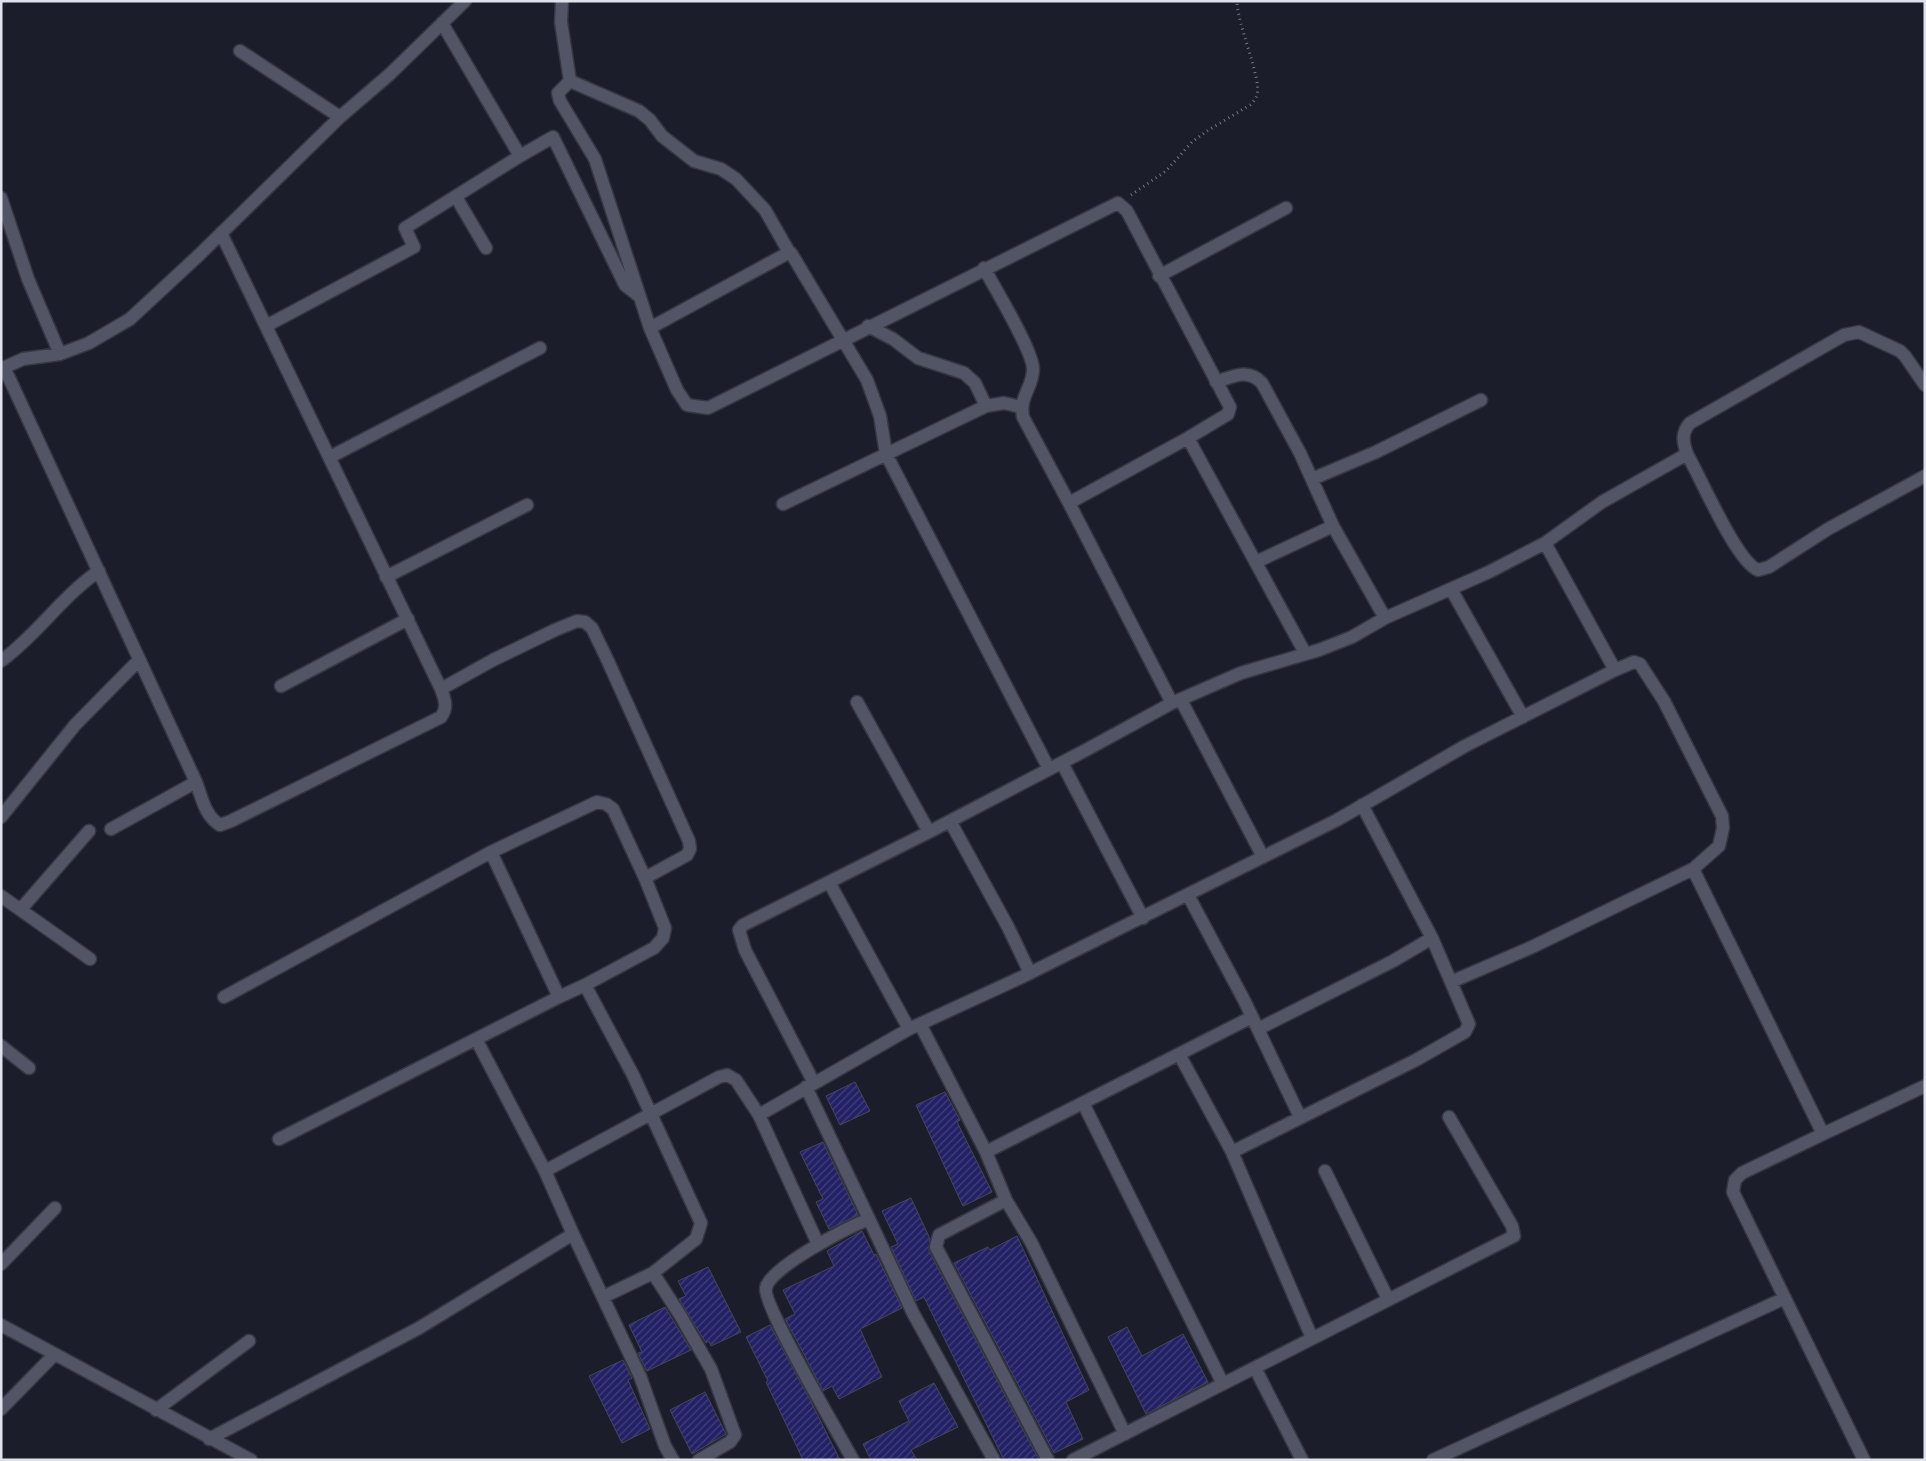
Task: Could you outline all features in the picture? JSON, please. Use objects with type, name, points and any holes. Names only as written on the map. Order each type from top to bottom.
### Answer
[{"type":"street","points":[[221,234],[446,701],[445,710],[441,717],[231,822],[220,825],[213,820],[207,810],[140,660],[3,368],[23,359],[60,354],[88,343],[130,319],[221,234],[340,117],[390,74],[442,23],[451,6],[465,1]]},
{"type":"street","points":[[562,1],[561,22],[570,81]]},
{"type":"street","points":[[442,23],[520,156]]},
{"type":"street","points":[[240,51],[340,117]]},
{"type":"street","points":[[570,81],[638,111],[650,120],[662,136],[694,161],[722,169],[736,179],[765,210],[867,380],[875,397],[880,416],[886,454],[1049,769]]},
{"type":"street","points":[[570,81],[558,93],[560,101],[595,159],[650,328],[676,390],[686,405],[708,408],[842,339],[1118,203],[1127,211],[1230,407],[1228,414],[1188,438],[1069,503]]},
{"type":"street","points":[[266,326],[414,247],[405,228],[553,137],[625,284],[639,296]]},
{"type":"street","points":[[456,197],[486,248]]},
{"type":"street","points":[[1,198],[28,279],[60,354]]},
{"type":"street","points":[[1160,276],[1286,208]]},
{"type":"street","points":[[650,328],[789,252]]},
{"type":"street","points":[[984,268],[1028,353],[1033,368],[1031,381],[1025,392],[1021,407],[1023,417],[1263,857]]},
{"type":"street","points":[[868,326],[894,339],[918,358],[964,373],[975,383],[986,406]]},
{"type":"street","points":[[1925,385],[1900,351],[1859,332],[1844,335],[1690,424],[1685,429],[1683,437],[1687,454],[1734,544],[1751,567],[1758,570],[1769,567],[1828,530],[1925,476]]},
{"type":"street","points":[[330,457],[540,348]]},
{"type":"street","points":[[1216,382],[1244,373],[1255,375],[1262,383],[1312,479],[1333,526],[1385,618]]},
{"type":"street","points":[[1312,479],[1376,452],[1482,400]]},
{"type":"street","points":[[783,504],[986,406],[1004,403],[1021,407]]},
{"type":"street","points":[[1188,438],[1305,653]]},
{"type":"street","points":[[994,1460],[913,1313],[868,1219],[810,1085],[745,950],[739,930],[743,925],[929,832],[1177,701],[1241,673],[1352,637],[1385,618],[1545,544],[1602,502],[1687,454]]},
{"type":"street","points":[[386,577],[527,505]]},
{"type":"street","points":[[1256,562],[1333,526]]},
{"type":"street","points":[[1545,544],[1615,670]]},
{"type":"street","points":[[1,661],[16,650],[84,581],[98,571]]},
{"type":"street","points":[[1451,589],[1523,716]]},
{"type":"street","points":[[281,686],[408,619]]},
{"type":"street","points":[[441,689],[493,660],[577,621],[585,622],[592,628],[689,841],[690,849],[687,855],[644,878]]},
{"type":"street","points":[[1,817],[75,725],[140,660]]},
{"type":"street","points":[[759,1115],[914,1026],[1030,973],[1143,918],[1362,805],[1465,746],[1634,662],[1645,669],[1664,701],[1722,816],[1723,828],[1719,846],[1693,869],[1532,947],[1451,982]]},
{"type":"street","points":[[857,702],[929,832]]},
{"type":"street","points":[[1062,763],[1143,918]]},
{"type":"street","points":[[111,829],[196,782]]},
{"type":"street","points":[[224,997],[491,852],[598,802],[606,804],[612,810],[665,928],[663,938],[654,948],[585,985],[279,1139]]},
{"type":"street","points":[[1232,1152],[1416,1060],[1465,1032],[1469,1024],[1432,938],[1362,805]]},
{"type":"street","points":[[950,820],[1008,927],[1030,973]]},
{"type":"street","points":[[21,909],[89,831]]},
{"type":"street","points":[[491,852],[559,997]]},
{"type":"street","points":[[1693,869],[1823,1134]]},
{"type":"street","points":[[829,882],[986,1152],[1006,1200],[1030,1242],[1125,1434]]},
{"type":"street","points":[[1188,895],[1255,1023],[1300,1118]]},
{"type":"street","points":[[1,896],[90,959]]},
{"type":"street","points":[[986,1152],[1179,1054],[1255,1023],[1393,961],[1432,938]]},
{"type":"street","points":[[585,985],[652,1115],[701,1223],[696,1240],[653,1273],[603,1297]]},
{"type":"street","points":[[476,1039],[545,1171],[640,1376],[665,1446],[673,1460]]},
{"type":"street","points":[[1,1046],[29,1068]]},
{"type":"street","points":[[1179,1054],[1232,1152],[1312,1338]]},
{"type":"street","points":[[545,1171],[652,1115],[719,1076],[726,1075],[736,1080],[759,1115],[818,1244]]},
{"type":"street","points":[[1864,1460],[1734,1192],[1734,1184],[1742,1173],[1925,1086]]},
{"type":"street","points":[[1083,1103],[1223,1384]]},
{"type":"street","points":[[1073,1460],[1514,1236],[1512,1226],[1449,1117]]},
{"type":"street","points":[[1324,1171],[1388,1299]]},
{"type":"street","points":[[1006,1200],[939,1235],[936,1247],[1048,1460]]},
{"type":"street","points":[[1,1264],[55,1208]]},
{"type":"street","points":[[853,1460],[767,1301],[766,1288],[771,1278],[818,1244],[868,1219]]},
{"type":"street","points":[[209,1439],[419,1328],[573,1234]]},
{"type":"street","points":[[653,1273],[711,1369],[735,1435],[730,1442],[700,1460]]},
{"type":"street","points":[[1433,1460],[1785,1298]]},
{"type":"street","points":[[1,1325],[251,1460]]},
{"type":"street","points":[[156,1410],[249,1342]]},
{"type":"street","points":[[1,1409],[54,1355]]},
{"type":"street","points":[[1255,1368],[1302,1460]]},
{"type":"path","points":[[1118,203],[1151,183],[1166,171],[1192,142],[1250,105],[1258,94],[1237,1]]},
{"type":"building","points":[[855,1082],[870,1111],[840,1125],[826,1096]]},
{"type":"building","points":[[945,1092],[960,1120],[957,1122],[992,1192],[963,1206],[916,1105]]},
{"type":"building","points":[[823,1142],[858,1215],[829,1229],[816,1202],[823,1199],[800,1152]]},
{"type":"building","points":[[911,1198],[930,1239],[929,1251],[1039,1460],[1004,1460],[924,1297],[916,1301],[891,1247],[898,1244],[882,1211]]},
{"type":"building","points":[[862,1231],[874,1255],[876,1254],[902,1308],[860,1329],[882,1377],[839,1399],[832,1386],[823,1391],[785,1319],[795,1314],[783,1290],[834,1266],[827,1251]]},
{"type":"building","points":[[1017,1236],[1089,1390],[1066,1402],[1083,1439],[1054,1453],[954,1263],[988,1247],[990,1250]]},
{"type":"building","points":[[708,1267],[741,1332],[711,1346],[709,1341],[706,1343],[679,1299],[686,1296],[678,1281]]},
{"type":"building","points":[[665,1307],[691,1350],[647,1371],[638,1353],[642,1352],[629,1325]]},
{"type":"building","points":[[770,1325],[840,1460],[803,1460],[746,1337]]},
{"type":"building","points":[[1127,1327],[1142,1356],[1183,1334],[1208,1382],[1146,1414],[1108,1337]]},
{"type":"building","points":[[623,1360],[632,1378],[628,1380],[650,1429],[622,1443],[589,1376]]},
{"type":"building","points":[[934,1383],[958,1427],[911,1450],[917,1460],[871,1460],[863,1444],[909,1421],[899,1401]]},
{"type":"building","points":[[705,1392],[726,1434],[692,1454],[670,1410]]}]
